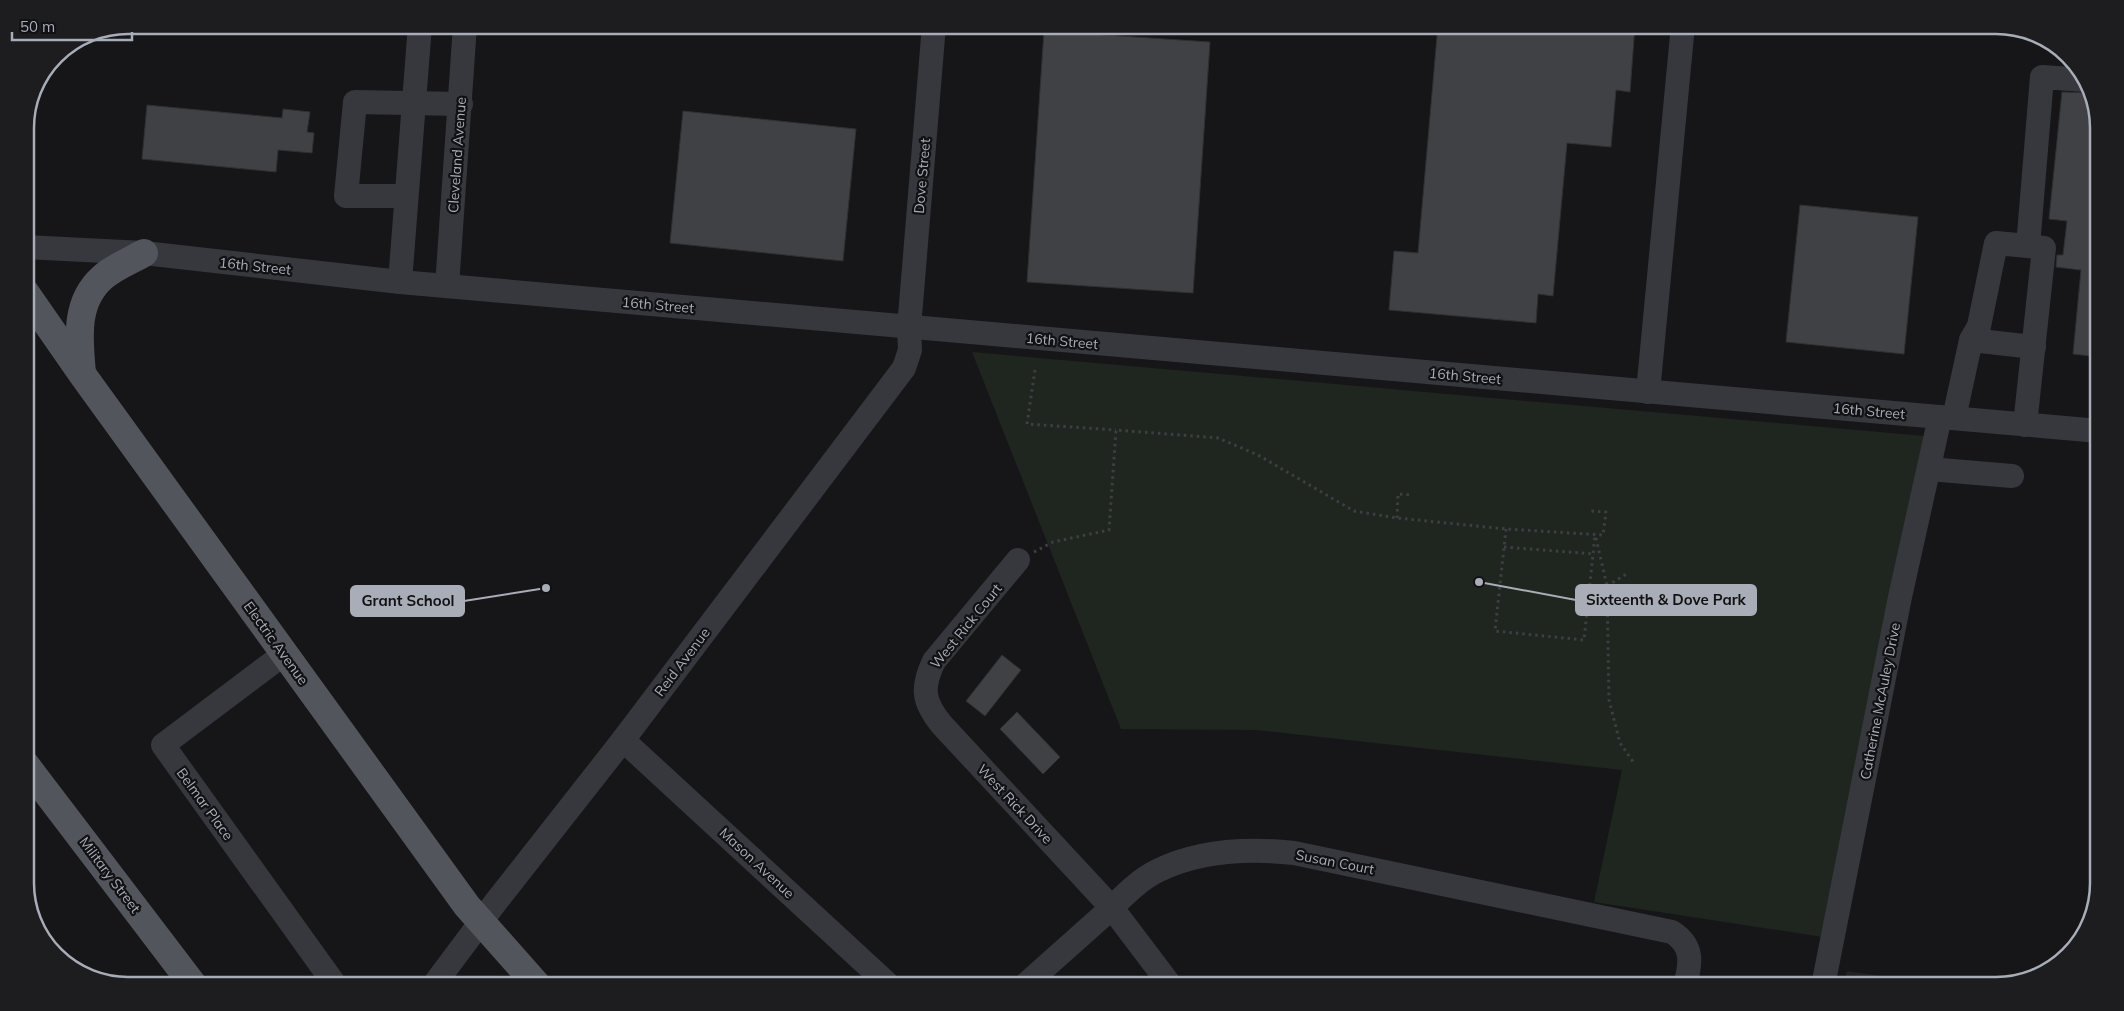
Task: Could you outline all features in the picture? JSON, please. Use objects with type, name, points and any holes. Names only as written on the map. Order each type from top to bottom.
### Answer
[{"type":"main road","points":[[82,374],[79,332],[83,308],[88,297],[102,278],[144,254]]},
{"type":"main road","name":"Electric Avenue","points":[[34,305],[467,906],[530,977]]},
{"type":"main road","name":"Military Street","points":[[34,776],[187,977]]},
{"type":"street","points":[[400,282],[419,34]]},
{"type":"street","name":"Cleveland Avenue","points":[[447,286],[465,34]]},
{"type":"street","name":"Dove Street","points":[[909,328],[933,34]]},
{"type":"street","points":[[1648,392],[1682,34]]},
{"type":"street","points":[[2025,425],[2044,248],[2028,246],[2042,77],[2076,79]]},
{"type":"street","points":[[406,196],[346,196],[354,102],[461,104]]},
{"type":"street","name":"Catherine McAuley Drive","points":[[1824,977],[1900,597],[1929,469],[1971,340],[1979,326],[1996,243],[2028,246]]},
{"type":"street","name":"16th Street","points":[[34,247],[144,254],[400,282],[909,328],[2090,430]]},
{"type":"street","name":"Reid Avenue","points":[[440,977],[495,902],[623,740],[904,368],[910,350],[909,328]]},
{"type":"street","points":[[1971,340],[2034,347]]},
{"type":"street","points":[[1929,469],[2012,476]]},
{"type":"street","name":"West Rick Court","points":[[924,695],[929,672],[934,661],[1018,560]]},
{"type":"street","name":"Belmar Place","points":[[284,654],[163,745],[330,977]]},
{"type":"street","name":"West Rick Drive","points":[[924,695],[934,716],[1112,908],[1163,977]]},
{"type":"street","name":"Mason Avenue","points":[[623,740],[880,977]]},
{"type":"street","name":"Susan Court","points":[[1034,977],[1132,888],[1156,872],[1180,862],[1209,855],[1264,850],[1304,855],[1672,932],[1684,940],[1690,957],[1687,977]]},
{"type":"path","points":[[1035,370],[1027,424],[1218,438],[1258,455],[1354,511],[1398,518],[1603,536],[1606,512],[1591,510]]},
{"type":"path","points":[[1018,560],[1053,542],[1109,530],[1116,430]]},
{"type":"path","points":[[1398,518],[1398,494],[1413,495]]},
{"type":"path","points":[[1506,528],[1495,631],[1584,640],[1595,535]]},
{"type":"path","points":[[1595,535],[1607,586],[1608,700],[1620,743],[1634,762]]},
{"type":"path","points":[[1504,547],[1593,554]]},
{"type":"path","points":[[1607,586],[1628,573]]},
{"type":"shaded area","points":[[972,352],[1924,436],[1823,937],[1594,902],[1622,770],[1256,730],[1121,729]]},
{"type":"shaded area","points":[[1847,971],[1888,977],[1845,977]]},
{"type":"building","points":[[1044,34],[1089,34],[1210,42],[1193,293],[1027,282]]},
{"type":"building","points":[[1437,34],[1634,34],[1630,92],[1616,90],[1611,147],[1567,143],[1553,296],[1538,294],[1536,323],[1389,310],[1394,251],[1418,253]]},
{"type":"building","points":[[2062,92],[2083,93],[2090,122],[2090,356],[2073,354],[2081,270],[2056,267],[2057,255],[2063,255],[2067,221],[2049,219]]},
{"type":"building","points":[[147,105],[282,118],[283,109],[310,112],[307,132],[314,133],[312,153],[278,150],[276,172],[142,159]]},
{"type":"building","points":[[683,111],[856,129],[843,261],[670,243]]},
{"type":"building","points":[[1800,205],[1918,217],[1904,354],[1786,342]]},
{"type":"building","points":[[1002,655],[1021,670],[985,716],[966,701]]},
{"type":"building","points":[[1017,712],[1060,757],[1043,774],[1000,729]]},
{"type":"place","name":"Sixteenth & Dove Park","points":[[1479,582]]},
{"type":"place","name":"Grant School","points":[[546,588]]}]
